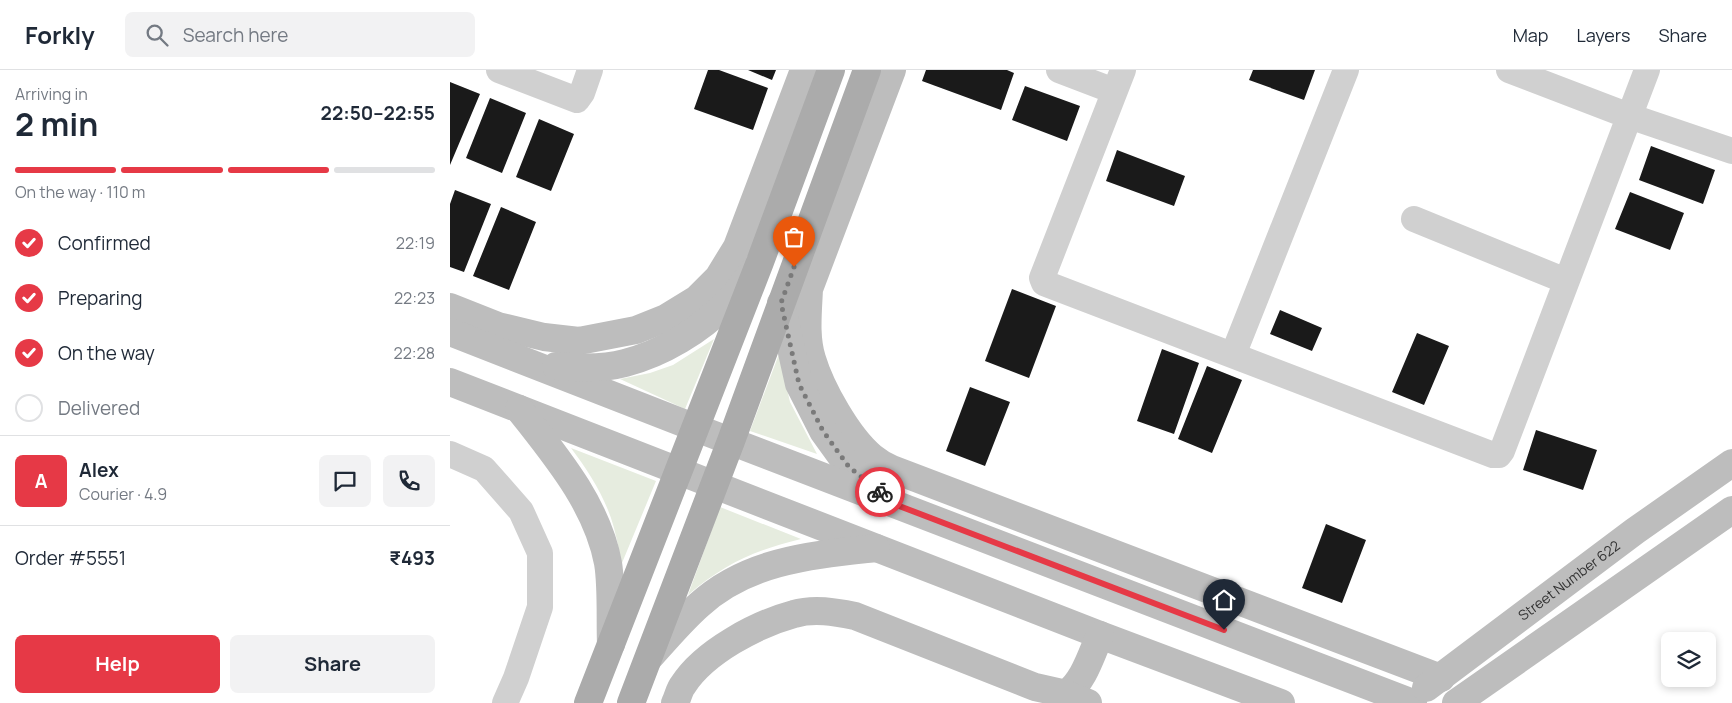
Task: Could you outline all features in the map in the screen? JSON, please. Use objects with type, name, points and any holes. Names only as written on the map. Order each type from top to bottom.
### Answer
[{"type":"main road","points":[[450,307],[498,326],[544,337],[579,341],[636,330],[666,318],[696,299],[718,278],[737,247],[804,70]]},
{"type":"main road","points":[[588,703],[760,262],[831,70]]},
{"type":"main road","points":[[631,703],[731,441],[867,70]]},
{"type":"main road","points":[[892,70],[809,289],[807,321],[812,358],[834,408],[859,444],[873,458],[892,469],[1441,678]]},
{"type":"main road","points":[[532,363],[580,368],[624,364],[669,347],[704,324],[728,302],[760,262]]},
{"type":"main road","points":[[781,303],[799,384],[823,431],[849,467],[894,504]]},
{"type":"main road","points":[[450,332],[1411,702]]},
{"type":"main road","points":[[450,382],[1100,635],[1281,703]]},
{"type":"main road","points":[[519,409],[565,468],[585,502],[598,531],[608,564],[611,644]]},
{"type":"main road","name":"Street Number 622","points":[[1411,702],[1635,531],[1732,463]]},
{"type":"main road","points":[[1456,703],[1732,510]]},
{"type":"main road","points":[[649,658],[700,604],[720,589],[746,574],[779,563],[816,554],[880,548]]},
{"type":"main road","points":[[676,703],[682,686],[707,658],[742,634],[795,613],[827,610],[855,616],[1035,687],[1077,699],[1075,688],[1100,635]]},
{"type":"street","points":[[499,70],[576,100],[582,93],[590,70]]},
{"type":"street","points":[[1059,70],[1119,80],[1042,281],[1484,451],[1499,455],[1647,70]]},
{"type":"street","points":[[1233,355],[1346,70]]},
{"type":"street","points":[[1509,70],[1732,152]]},
{"type":"street","points":[[1414,219],[1566,281]]},
{"type":"street","points":[[450,454],[484,469],[521,511],[540,553],[540,607],[516,678],[505,703]]},
{"type":"shaded area","points":[[714,339],[685,409],[620,379],[650,373],[673,365]]},
{"type":"shaded area","points":[[779,354],[790,402],[817,454],[750,431]]},
{"type":"shaded area","points":[[571,448],[656,481],[622,563],[611,517],[602,496]]},
{"type":"shaded area","points":[[720,507],[801,539],[768,548],[728,566],[688,595]]},
{"type":"building","points":[[708,70],[719,70],[768,88],[753,130],[694,109]]},
{"type":"building","points":[[748,70],[776,70],[772,80]]},
{"type":"building","points":[[926,70],[1007,70],[1014,73],[1001,110],[922,81]]},
{"type":"building","points":[[1253,70],[1315,70],[1304,100],[1249,80]]},
{"type":"building","points":[[450,82],[480,94],[450,165]]},
{"type":"building","points":[[1025,86],[1080,106],[1067,141],[1012,120]]},
{"type":"building","points":[[490,98],[526,113],[502,173],[466,158]]},
{"type":"building","points":[[539,119],[574,134],[551,191],[516,177]]},
{"type":"building","points":[[1651,146],[1715,170],[1703,204],[1639,180]]},
{"type":"building","points":[[1117,150],[1185,176],[1174,206],[1106,181]]},
{"type":"building","points":[[455,190],[491,204],[464,272],[450,267],[450,204]]},
{"type":"building","points":[[1630,192],[1684,213],[1670,250],[1615,229]]},
{"type":"building","points":[[501,207],[536,222],[509,290],[473,276]]},
{"type":"building","points":[[1012,289],[1056,306],[1029,378],[985,361]]},
{"type":"building","points":[[1280,310],[1322,328],[1312,351],[1270,334]]},
{"type":"building","points":[[1417,333],[1449,346],[1424,405],[1392,392]]},
{"type":"building","points":[[1162,349],[1199,363],[1174,434],[1137,421]]},
{"type":"building","points":[[1207,366],[1242,380],[1212,453],[1178,439]]},
{"type":"building","points":[[970,387],[1010,402],[985,466],[946,451]]},
{"type":"building","points":[[1536,430],[1597,450],[1583,490],[1523,470]]},
{"type":"building","points":[[1326,524],[1366,540],[1342,603],[1302,588]]},
{"type":"way so far","points":[[794,267],[781,303],[799,384],[823,431],[849,467],[880,492]]},
{"type":"route","points":[[880,492],[894,504],[1224,630]]}]
